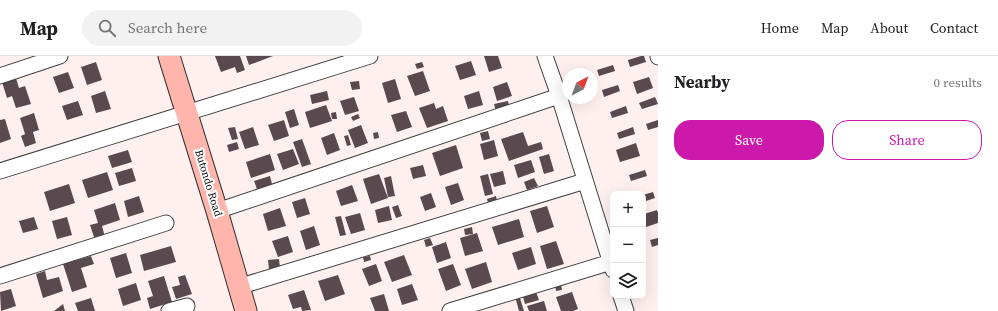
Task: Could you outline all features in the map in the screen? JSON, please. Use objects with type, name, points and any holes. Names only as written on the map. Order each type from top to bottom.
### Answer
[{"type":"street","points":[[0,76],[60,56]]},
{"type":"street","name":"Butondo Road","points":[[169,56],[246,311]]},
{"type":"street","points":[[0,171],[370,56]]},
{"type":"street","points":[[545,56],[611,263]]},
{"type":"street","points":[[217,211],[559,96]]},
{"type":"street","points":[[238,287],[585,181]]},
{"type":"street","points":[[0,276],[166,224]]},
{"type":"street","points":[[450,311],[610,267]]},
{"type":"street","points":[[622,299],[626,311]]},
{"type":"street","points":[[168,311],[187,306]]},
{"type":"building","points":[[215,56],[240,56],[245,70],[237,73],[235,67],[221,72]]},
{"type":"building","points":[[246,56],[273,56],[249,65]]},
{"type":"building","points":[[484,56],[498,56],[502,68],[489,72]]},
{"type":"building","points":[[644,56],[646,62],[630,67],[628,60]]},
{"type":"building","points":[[471,61],[476,75],[460,80],[455,66]]},
{"type":"building","points":[[96,62],[102,80],[87,85],[81,67]]},
{"type":"building","points":[[422,62],[424,67],[417,69],[415,64]]},
{"type":"building","points":[[613,65],[615,71],[599,76],[598,70]]},
{"type":"building","points":[[423,71],[430,91],[415,96],[407,76]]},
{"type":"building","points":[[68,72],[74,88],[59,93],[53,77]]},
{"type":"building","points":[[649,77],[653,88],[637,94],[633,82]]},
{"type":"building","points":[[16,78],[19,88],[25,86],[31,104],[16,108],[12,96],[7,98],[2,82]]},
{"type":"building","points":[[395,79],[401,99],[388,103],[382,83]]},
{"type":"building","points":[[359,81],[360,89],[352,90],[350,82]]},
{"type":"building","points":[[507,82],[512,96],[497,101],[493,87]]},
{"type":"building","points":[[618,85],[620,91],[604,97],[602,90]]},
{"type":"building","points":[[105,91],[111,109],[96,113],[91,96]]},
{"type":"building","points":[[327,91],[329,100],[312,104],[310,95]]},
{"type":"building","points":[[479,91],[483,105],[468,109],[464,96]]},
{"type":"building","points":[[354,97],[359,111],[345,115],[340,101]]},
{"type":"building","points":[[655,97],[658,104],[642,109],[639,103]]},
{"type":"building","points":[[78,101],[83,115],[67,120],[62,106]]},
{"type":"building","points":[[508,101],[510,109],[496,112],[494,104]]},
{"type":"building","points":[[434,103],[436,109],[443,106],[448,121],[427,128],[419,108]]},
{"type":"building","points":[[326,105],[332,121],[310,128],[305,112]]},
{"type":"building","points":[[626,106],[628,113],[612,118],[610,112]]},
{"type":"building","points":[[294,109],[299,125],[290,128],[285,112]]},
{"type":"building","points":[[406,111],[412,127],[397,132],[391,115]]},
{"type":"building","points":[[336,112],[337,119],[332,119],[331,113]]},
{"type":"building","points":[[34,113],[39,130],[33,132],[36,143],[25,147],[21,136],[25,134],[20,118]]},
{"type":"building","points":[[358,114],[360,118],[353,121],[351,117]]},
{"type":"building","points":[[5,119],[11,139],[0,143],[0,120]]},
{"type":"building","points":[[284,120],[289,136],[274,141],[268,125]]},
{"type":"building","points":[[658,120],[658,127],[648,130],[646,124]]},
{"type":"building","points":[[361,125],[368,143],[355,148],[348,130]]},
{"type":"building","points":[[235,127],[238,139],[232,140],[228,128]]},
{"type":"building","points":[[253,127],[259,145],[245,149],[239,132]]},
{"type":"building","points":[[633,127],[635,134],[619,139],[617,133]]},
{"type":"building","points":[[488,131],[490,139],[482,141],[480,133]]},
{"type":"building","points":[[378,132],[379,138],[374,139],[373,133]]},
{"type":"building","points":[[523,132],[528,146],[541,142],[543,149],[509,161],[501,139]]},
{"type":"building","points":[[334,133],[340,150],[327,155],[321,138]]},
{"type":"building","points":[[348,135],[351,145],[347,146],[344,136]]},
{"type":"building","points":[[302,139],[311,164],[302,167],[293,142]]},
{"type":"building","points":[[494,140],[498,156],[484,160],[480,144]]},
{"type":"building","points":[[237,142],[239,149],[229,152],[227,145]]},
{"type":"building","points":[[636,143],[640,156],[620,162],[616,150]]},
{"type":"building","points":[[456,145],[463,168],[440,176],[432,153]]},
{"type":"building","points":[[293,149],[299,164],[283,170],[277,154]]},
{"type":"building","points":[[128,150],[132,162],[112,168],[108,156]]},
{"type":"building","points":[[270,154],[275,170],[251,178],[246,162]]},
{"type":"building","points":[[549,154],[554,171],[544,174],[539,157]]},
{"type":"building","points":[[531,160],[535,172],[518,178],[514,165]]},
{"type":"building","points":[[423,165],[426,176],[413,179],[410,168]]},
{"type":"building","points":[[132,168],[136,181],[119,186],[115,173]]},
{"type":"building","points":[[645,170],[647,176],[631,181],[629,175]]},
{"type":"building","points":[[503,171],[506,184],[494,187],[490,174]]},
{"type":"building","points":[[107,172],[113,190],[88,198],[82,180]]},
{"type":"building","points":[[379,174],[388,198],[371,204],[363,179]]},
{"type":"building","points":[[488,174],[493,194],[485,196],[480,176]]},
{"type":"building","points":[[270,176],[272,184],[257,189],[254,181]]},
{"type":"building","points":[[391,176],[395,196],[388,197],[384,178]]},
{"type":"building","points":[[534,178],[538,186],[527,190],[524,182]]},
{"type":"building","points":[[458,183],[464,200],[451,205],[445,187]]},
{"type":"building","points":[[69,184],[75,203],[50,211],[44,192]]},
{"type":"building","points":[[352,185],[358,201],[341,206],[336,191]]},
{"type":"building","points":[[653,192],[655,198],[646,201],[646,194]]},
{"type":"building","points":[[431,193],[436,207],[425,211],[420,197]]},
{"type":"building","points":[[139,196],[144,212],[128,217],[124,201]]},
{"type":"building","points":[[496,196],[497,201],[488,203],[487,199]]},
{"type":"building","points":[[305,198],[310,214],[297,218],[292,202]]},
{"type":"building","points":[[115,203],[120,220],[102,226],[105,237],[95,240],[90,225],[98,223],[94,210]]},
{"type":"building","points":[[398,205],[402,216],[396,218],[392,207]]},
{"type":"building","points":[[389,206],[392,220],[378,223],[375,210]]},
{"type":"building","points":[[547,206],[554,227],[537,233],[530,211]]},
{"type":"building","points":[[280,208],[286,226],[268,231],[263,214]]},
{"type":"building","points":[[657,210],[658,223],[646,227],[646,213]]},
{"type":"building","points":[[360,213],[365,230],[351,234],[345,217]]},
{"type":"building","points":[[341,216],[346,235],[340,236],[335,217]]},
{"type":"building","points":[[34,217],[38,229],[23,233],[19,221]]},
{"type":"building","points":[[67,217],[72,235],[57,239],[52,221]]},
{"type":"building","points":[[519,219],[524,237],[498,245],[492,227]]},
{"type":"building","points":[[314,226],[320,245],[306,250],[300,231]]},
{"type":"building","points":[[472,227],[473,234],[465,235],[464,229]]},
{"type":"building","points":[[477,233],[483,251],[465,256],[460,238]]},
{"type":"building","points":[[288,236],[293,252],[278,257],[272,241]]},
{"type":"building","points":[[430,238],[433,245],[426,247],[424,240]]},
{"type":"building","points":[[658,238],[658,245],[652,247],[650,240]]},
{"type":"building","points":[[556,241],[564,264],[547,269],[540,246]]},
{"type":"building","points":[[446,242],[451,258],[437,263],[432,247]]},
{"type":"building","points":[[171,246],[176,262],[144,271],[140,255]]},
{"type":"building","points":[[531,247],[536,264],[518,270],[512,253]]},
{"type":"building","points":[[126,253],[132,273],[116,278],[110,258]]},
{"type":"building","points":[[404,255],[412,275],[392,282],[384,262]]},
{"type":"building","points":[[91,256],[94,264],[81,268],[87,287],[72,292],[63,264]]},
{"type":"building","points":[[370,256],[371,260],[364,262],[363,257]]},
{"type":"building","points":[[279,259],[280,268],[269,270],[268,260]]},
{"type":"building","points":[[486,262],[492,282],[472,289],[465,269]]},
{"type":"building","points":[[376,264],[382,281],[369,286],[362,269]]},
{"type":"building","points":[[453,264],[461,285],[446,291],[438,269]]},
{"type":"building","points":[[45,271],[47,280],[59,277],[63,291],[43,298],[36,274]]},
{"type":"building","points":[[185,275],[192,294],[176,299],[172,287],[180,285],[178,277]]},
{"type":"building","points":[[338,275],[345,294],[325,301],[318,281]]},
{"type":"building","points":[[164,276],[172,302],[150,309],[147,298],[153,296],[148,281]]},
{"type":"building","points":[[136,283],[141,300],[123,306],[118,289]]},
{"type":"building","points":[[412,284],[418,300],[402,305],[397,289]]},
{"type":"building","points":[[561,284],[562,290],[556,291],[555,285]]},
{"type":"building","points":[[11,289],[16,306],[1,311],[0,292]]},
{"type":"building","points":[[304,290],[311,310],[302,311],[301,307],[293,309],[288,295]]},
{"type":"building","points":[[536,292],[539,300],[525,304],[523,297]]},
{"type":"building","points":[[572,292],[578,309],[573,311],[561,311],[556,297]]},
{"type":"building","points":[[384,294],[389,311],[375,311],[370,298]]},
{"type":"building","points":[[519,295],[524,311],[519,311],[515,296]]},
{"type":"building","points":[[91,298],[95,311],[78,311],[75,303]]},
{"type":"building","points":[[544,301],[547,311],[529,311],[527,306]]},
{"type":"building","points":[[63,304],[65,311],[54,311]]}]
